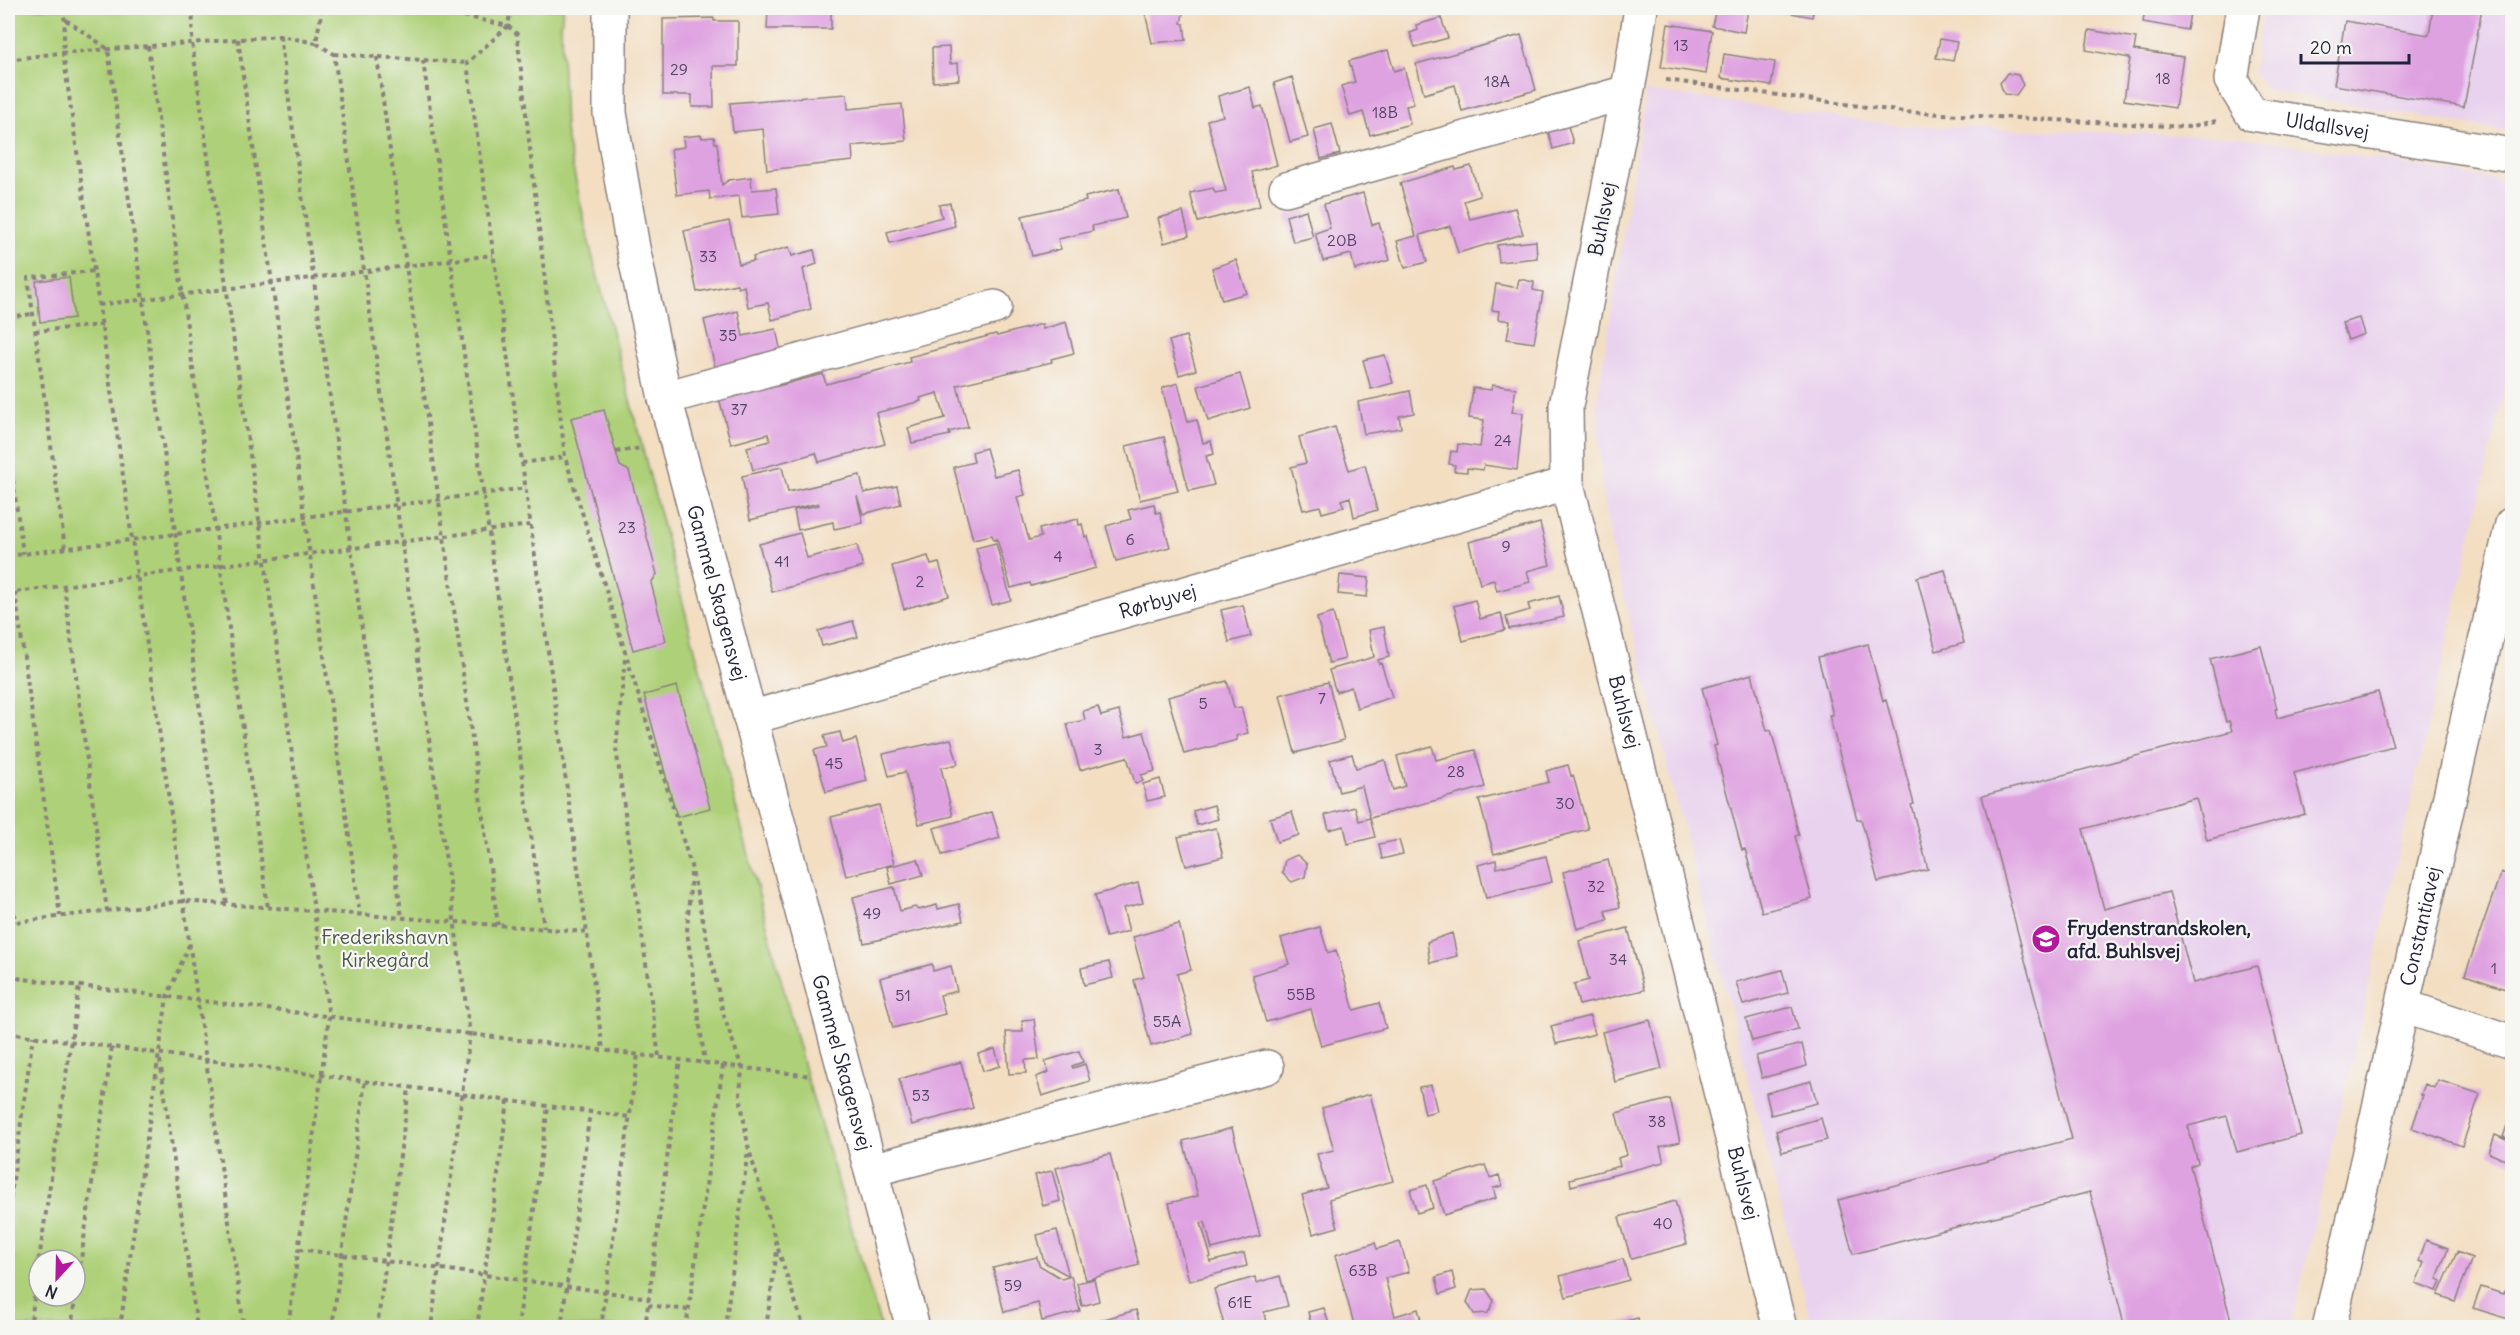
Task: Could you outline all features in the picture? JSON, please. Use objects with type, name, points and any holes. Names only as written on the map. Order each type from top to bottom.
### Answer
[{"type":"street","name":"Gammel Skagensvej","points":[[610,8],[610,114],[633,248],[666,398],[913,1328]]},
{"type":"street","name":"Buhlsvej","points":[[1641,8],[1629,82],[1566,406],[1567,484],[1780,1328]]},
{"type":"street","points":[[2243,8],[2231,80],[2252,114]]},
{"type":"street","points":[[1286,189],[1629,82]]},
{"type":"street","name":"Uldallsvej","points":[[2252,114],[2512,155]]},
{"type":"street","points":[[666,398],[995,307]]},
{"type":"street","name":"Rørbyvej","points":[[750,718],[1567,484]]},
{"type":"street","name":"Constantiavej","points":[[2329,1328],[2512,524]]},
{"type":"street","points":[[2403,1006],[2512,1042]]},
{"type":"street","name":"Gammel Skagensvej","points":[[871,1170],[1267,1067]]},
{"type":"path","points":[[61,8],[65,20],[63,53],[244,1328]]},
{"type":"path","points":[[193,8],[192,43],[329,1017],[288,1328]]},
{"type":"path","points":[[316,43],[322,8]]},
{"type":"path","points":[[429,8],[442,9],[508,26],[517,34],[565,457],[625,658],[691,866],[723,1013],[742,1068],[740,1095],[748,1146],[804,1328]]},
{"type":"path","points":[[8,60],[63,53],[280,36],[316,43],[334,54],[467,63],[508,26],[511,8]]},
{"type":"path","points":[[65,20],[108,50],[227,905]]},
{"type":"path","points":[[280,36],[402,918]]},
{"type":"path","points":[[238,39],[360,915]]},
{"type":"path","points":[[148,46],[268,908]]},
{"type":"path","points":[[334,54],[470,1034],[431,1328]]},
{"type":"path","points":[[377,57],[498,925]]},
{"type":"path","points":[[423,60],[544,928]]},
{"type":"path","points":[[467,63],[603,1050]]},
{"type":"path","points":[[1629,82],[1904,112],[2188,127],[2252,114]]},
{"type":"path","points":[[99,305],[493,255]]},
{"type":"path","points":[[65,548],[28,278],[94,271]]},
{"type":"path","points":[[8,317],[32,314]]},
{"type":"path","points":[[35,331],[102,325]]},
{"type":"path","points":[[8,444],[23,554]]},
{"type":"path","points":[[522,463],[565,457]]},
{"type":"path","points":[[8,556],[525,488]]},
{"type":"path","points":[[8,593],[531,525]]},
{"type":"path","points":[[64,586],[107,911]]},
{"type":"path","points":[[15,592],[60,916]]},
{"type":"path","points":[[625,658],[616,748],[659,1057]]},
{"type":"path","points":[[691,866],[687,932],[705,1063]]},
{"type":"path","points":[[8,868],[15,922]]},
{"type":"path","points":[[8,923],[184,902],[587,932]]},
{"type":"path","points":[[120,1328],[167,997],[189,945]]},
{"type":"path","points":[[8,977],[847,1080]]},
{"type":"path","points":[[41,1248],[79,986]]},
{"type":"path","points":[[8,1033],[629,1117]]},
{"type":"path","points":[[8,1216],[33,1036]]},
{"type":"path","points":[[71,1328],[112,1047]]},
{"type":"path","points":[[159,1054],[197,1328]]},
{"type":"path","points":[[601,1328],[638,1054]]},
{"type":"path","points":[[645,1328],[680,1059]]},
{"type":"path","points":[[686,1328],[723,1065]]},
{"type":"path","points":[[332,1328],[365,1082]]},
{"type":"path","points":[[377,1328],[410,1088]]},
{"type":"path","points":[[477,1328],[508,1101]]},
{"type":"path","points":[[518,1328],[548,1106]]},
{"type":"path","points":[[561,1328],[590,1112]]},
{"type":"path","points":[[725,1328],[748,1146]]},
{"type":"path","points":[[299,1249],[649,1298]]},
{"type":"path","points":[[766,1328],[778,1249]]},
{"type":"path","points":[[648,1305],[688,1310]]},
{"type":"path","points":[[30,1328],[33,1308]]},
{"type":"shaded area","points":[[2263,8],[2512,8],[2512,132],[2266,90],[2253,71]]},
{"type":"shaded area","name":"Frydenstrandskolen, afd. Buhlsvej","points":[[1646,91],[1904,126],[2242,137],[2512,182],[2512,356],[2291,1327],[1812,1327],[1612,550],[1602,484],[1597,403]]},
{"type":"green space","name":"Frederikshavn Kirkegård","points":[[8,8],[563,8],[561,26],[565,131],[589,243],[806,1075],[881,1327],[8,1327]]},
{"type":"building","points":[[768,8],[831,10],[831,29],[767,29]]},
{"type":"building","points":[[1144,8],[1184,9],[1181,23],[1184,24],[1186,40],[1152,43]]},
{"type":"building","points":[[1716,8],[1748,10],[1744,32],[1712,26]]},
{"type":"building","points":[[1765,8],[1814,8],[1812,17]]},
{"type":"building","points":[[2145,8],[2191,8],[2187,30],[2143,22]]},
{"type":"building","points":[[2433,8],[2482,8],[2464,107],[2334,85],[2345,21],[2429,35]]},
{"type":"building","points":[[714,18],[714,21],[738,21],[738,66],[713,66],[714,107],[692,107],[692,95],[663,95],[663,19]]},
{"type":"building","points":[[1441,18],[1448,38],[1415,47],[1410,33],[1418,30],[1416,25]]},
{"type":"building","points":[[1668,24],[1712,31],[1706,74],[1661,67]]},
{"type":"building","points":[[2089,30],[2136,38],[2134,50],[2183,57],[2175,108],[2124,100],[2130,58],[2086,50]]},
{"type":"building","points":[[1521,35],[1536,90],[1462,111],[1455,85],[1424,94],[1416,64]]},
{"type":"building","points":[[1940,39],[1957,42],[1953,61],[1936,58]]},
{"type":"building","points":[[949,47],[950,64],[958,63],[959,80],[933,82],[932,48]]},
{"type":"building","points":[[1388,50],[1394,71],[1404,68],[1414,104],[1406,106],[1410,124],[1370,135],[1363,112],[1350,116],[1341,86],[1355,82],[1349,61]]},
{"type":"building","points":[[1724,54],[1775,62],[1771,86],[1721,78]]},
{"type":"building","points":[[2007,73],[2018,75],[2023,85],[2016,95],[2004,94],[2000,83]]},
{"type":"building","points":[[1292,77],[1308,137],[1290,142],[1274,83]]},
{"type":"building","points":[[1250,87],[1255,108],[1262,106],[1277,165],[1252,172],[1260,206],[1198,222],[1190,193],[1213,188],[1215,193],[1226,191],[1207,120],[1223,116],[1218,96]]},
{"type":"building","points":[[847,94],[848,109],[902,104],[906,141],[852,146],[853,161],[767,170],[763,129],[733,132],[730,103]]},
{"type":"building","points":[[1332,124],[1340,154],[1321,159],[1314,129]]},
{"type":"building","points":[[1568,126],[1573,143],[1553,149],[1548,131]]},
{"type":"building","points":[[701,135],[702,138],[714,137],[717,143],[722,185],[729,180],[751,177],[752,190],[776,188],[779,214],[742,218],[739,196],[710,199],[709,191],[677,195],[671,149],[684,147],[683,137]]},
{"type":"building","points":[[1471,166],[1480,196],[1464,201],[1470,219],[1515,208],[1523,234],[1458,253],[1450,226],[1420,235],[1427,262],[1405,268],[1397,241],[1416,236],[1400,183],[1455,167],[1456,170]]},
{"type":"building","points":[[1119,189],[1126,218],[1092,226],[1093,231],[1058,239],[1061,249],[1032,256],[1022,216],[1086,201],[1085,197]]},
{"type":"building","points":[[1363,193],[1372,225],[1379,223],[1390,260],[1355,270],[1351,254],[1323,261],[1315,233],[1330,228],[1324,204]]},
{"type":"building","points":[[950,203],[955,226],[890,243],[887,232],[942,217],[939,205]]},
{"type":"building","points":[[1306,210],[1313,237],[1293,242],[1286,216]]},
{"type":"building","points":[[1183,212],[1189,236],[1164,243],[1158,218]]},
{"type":"building","points":[[729,221],[739,264],[754,261],[753,257],[789,247],[792,256],[814,250],[817,264],[803,269],[811,309],[772,320],[768,303],[748,307],[744,286],[738,288],[737,284],[697,292],[684,231]]},
{"type":"building","points":[[1536,241],[1537,258],[1499,262],[1497,245]]},
{"type":"building","points":[[1236,260],[1247,293],[1222,300],[1212,268]]},
{"type":"building","points":[[69,277],[74,318],[40,322],[36,281]]},
{"type":"building","points":[[1519,279],[1534,282],[1533,290],[1543,292],[1534,343],[1507,339],[1510,321],[1498,319],[1499,311],[1492,310],[1496,284],[1517,288]]},
{"type":"building","points":[[738,311],[743,336],[776,329],[782,357],[746,360],[715,367],[704,320]]},
{"type":"building","points":[[2359,318],[2364,334],[2348,340],[2342,323]]},
{"type":"building","points":[[1066,322],[1074,353],[1051,359],[1052,362],[957,385],[968,427],[949,432],[950,435],[912,443],[908,428],[945,418],[938,393],[920,398],[921,401],[876,413],[885,444],[819,462],[816,453],[753,470],[747,447],[770,441],[768,434],[731,444],[718,394],[768,380],[770,388],[823,374],[826,384],[910,362],[909,357],[996,334],[997,336],[1042,324],[1043,329]]},
{"type":"building","points":[[1186,336],[1196,370],[1179,375],[1169,341]]},
{"type":"building","points":[[1385,355],[1393,383],[1371,389],[1363,360]]},
{"type":"building","points":[[1240,374],[1250,408],[1208,421],[1198,386]]},
{"type":"building","points":[[1178,383],[1188,422],[1197,420],[1203,443],[1211,441],[1214,454],[1206,456],[1214,485],[1189,491],[1162,388]]},
{"type":"building","points":[[1492,385],[1516,388],[1512,412],[1523,413],[1517,470],[1484,465],[1483,470],[1467,468],[1467,472],[1454,471],[1455,465],[1449,464],[1451,451],[1457,452],[1458,444],[1480,447],[1484,420],[1469,418],[1473,388],[1491,390]]},
{"type":"building","points":[[1410,391],[1414,413],[1399,416],[1401,428],[1364,434],[1358,402]]},
{"type":"building","points":[[604,410],[620,466],[629,471],[657,574],[651,583],[666,641],[633,650],[571,418]]},
{"type":"building","points":[[1335,427],[1349,470],[1365,465],[1377,510],[1354,517],[1350,497],[1341,500],[1344,507],[1322,513],[1320,506],[1303,510],[1291,467],[1306,463],[1299,437]]},
{"type":"building","points":[[1164,437],[1178,491],[1140,500],[1126,446]]},
{"type":"building","points":[[986,448],[994,476],[1018,470],[1025,495],[1017,497],[1029,540],[1041,537],[1039,529],[1078,519],[1079,525],[1082,524],[1085,537],[1088,536],[1096,568],[1031,586],[1030,583],[1011,588],[997,539],[994,540],[992,535],[973,539],[954,469],[954,467],[974,462],[972,452]]},
{"type":"building","points":[[782,467],[788,492],[860,475],[864,493],[897,486],[901,504],[863,514],[857,496],[863,523],[834,529],[833,522],[798,530],[794,510],[819,505],[818,503],[750,520],[742,476]]},
{"type":"building","points":[[1154,504],[1156,513],[1160,512],[1170,547],[1116,561],[1106,526],[1131,519],[1128,510]]},
{"type":"building","points":[[1540,523],[1550,565],[1527,571],[1530,582],[1497,591],[1494,580],[1480,584],[1469,542]]},
{"type":"building","points":[[800,533],[807,558],[857,545],[863,567],[772,592],[759,544]]},
{"type":"building","points":[[996,543],[1011,600],[992,605],[976,548]]},
{"type":"building","points":[[928,556],[931,565],[939,563],[949,596],[904,609],[892,566]]},
{"type":"building","points":[[1945,570],[1964,643],[1936,651],[1917,577]]},
{"type":"building","points":[[1340,575],[1369,578],[1367,597],[1338,594]]},
{"type":"building","points":[[1559,596],[1564,617],[1509,629],[1506,617],[1530,610],[1528,604]]},
{"type":"building","points":[[1475,600],[1480,619],[1501,613],[1505,630],[1463,641],[1454,606]]},
{"type":"building","points":[[1243,605],[1251,636],[1229,642],[1221,610]]},
{"type":"building","points":[[1333,613],[1345,659],[1329,663],[1317,618]]},
{"type":"building","points":[[853,621],[858,637],[822,646],[818,631]]},
{"type":"building","points":[[1384,627],[1389,657],[1378,660],[1392,697],[1357,708],[1351,687],[1336,692],[1329,670],[1374,657],[1369,630]]},
{"type":"building","points":[[1868,644],[1883,701],[1886,700],[1914,804],[1911,805],[1928,869],[1878,882],[1861,819],[1857,819],[1829,715],[1833,715],[1818,657]]},
{"type":"building","points":[[2261,646],[2277,709],[2275,709],[2277,718],[2378,692],[2393,746],[2294,773],[2305,814],[2207,840],[2196,798],[2083,829],[2104,909],[2169,892],[2193,983],[2257,966],[2301,1135],[2237,1152],[2227,1116],[2188,1126],[2198,1163],[2190,1166],[2233,1328],[2125,1328],[2090,1192],[1853,1254],[1838,1200],[2072,1139],[1982,796],[2232,731],[2229,721],[2226,722],[2210,659]]},
{"type":"building","points":[[1752,674],[1767,731],[1771,730],[1799,835],[1795,836],[1812,899],[1762,912],[1745,849],[1742,850],[1714,746],[1717,745],[1702,688]]},
{"type":"building","points":[[1227,681],[1234,708],[1241,707],[1248,733],[1236,736],[1237,740],[1184,754],[1168,697]]},
{"type":"building","points":[[1328,682],[1344,740],[1295,753],[1280,695]]},
{"type":"building","points":[[677,686],[710,808],[677,817],[644,695]]},
{"type":"building","points":[[1098,707],[1101,716],[1119,711],[1126,737],[1144,732],[1155,771],[1141,775],[1143,781],[1135,783],[1127,757],[1080,770],[1067,724],[1085,720],[1083,711]]},
{"type":"building","points":[[840,732],[843,743],[856,739],[867,781],[826,792],[814,750],[827,747],[824,736]]},
{"type":"building","points":[[951,739],[958,764],[941,768],[953,816],[919,824],[905,772],[889,776],[883,754]]},
{"type":"building","points":[[1432,746],[1436,760],[1475,750],[1485,787],[1370,818],[1362,786],[1339,792],[1330,760],[1352,754],[1356,768],[1385,760],[1393,790],[1405,786],[1397,756]]},
{"type":"building","points":[[1568,765],[1588,829],[1494,854],[1479,800],[1549,782],[1546,771]]},
{"type":"building","points":[[1160,779],[1165,797],[1147,801],[1143,784]]},
{"type":"building","points":[[879,805],[894,864],[846,876],[831,817]]},
{"type":"building","points":[[1214,805],[1218,819],[1197,825],[1193,811]]},
{"type":"building","points":[[1355,807],[1359,821],[1370,818],[1375,837],[1348,844],[1344,826],[1329,830],[1325,815]]},
{"type":"building","points":[[992,812],[1000,838],[942,855],[934,828]]},
{"type":"building","points":[[1292,812],[1299,835],[1277,842],[1270,818]]},
{"type":"building","points":[[1216,828],[1223,857],[1186,866],[1178,837]]},
{"type":"building","points":[[1399,840],[1403,854],[1382,859],[1379,844]]},
{"type":"building","points":[[1297,855],[1307,864],[1305,877],[1292,882],[1282,873],[1285,860]]},
{"type":"building","points":[[1546,856],[1552,882],[1486,898],[1478,865],[1496,860],[1497,868]]},
{"type":"building","points":[[918,859],[923,875],[891,884],[887,867]]},
{"type":"building","points":[[1608,860],[1620,907],[1605,911],[1608,920],[1577,929],[1563,872]]},
{"type":"building","points":[[2501,872],[2512,876],[2511,991],[2465,975]]},
{"type":"building","points":[[1138,883],[1143,903],[1123,908],[1129,931],[1106,937],[1095,895]]},
{"type":"building","points":[[894,887],[900,911],[915,907],[918,910],[937,905],[938,909],[959,904],[963,921],[864,943],[853,897]]},
{"type":"building","points":[[1179,924],[1191,970],[1177,974],[1193,1034],[1151,1046],[1134,980],[1144,977],[1133,937]]},
{"type":"building","points":[[1320,927],[1328,953],[1336,950],[1354,1010],[1379,1003],[1386,1028],[1321,1046],[1311,1009],[1266,1022],[1252,975],[1289,964],[1281,938]]},
{"type":"building","points":[[1628,928],[1644,990],[1579,1005],[1574,984],[1589,980],[1579,941]]},
{"type":"building","points":[[1452,933],[1457,956],[1430,963],[1427,942]]},
{"type":"building","points":[[1109,962],[1113,978],[1084,985],[1081,968]]},
{"type":"building","points":[[932,964],[933,971],[951,966],[957,991],[940,995],[945,1014],[893,1028],[880,978]]},
{"type":"building","points":[[1782,970],[1788,993],[1743,1005],[1736,982]]},
{"type":"building","points":[[1792,1007],[1798,1029],[1752,1041],[1746,1019]]},
{"type":"building","points":[[1590,1016],[1595,1034],[1556,1044],[1551,1026]]},
{"type":"building","points":[[1034,1019],[1039,1059],[1025,1060],[1026,1073],[1009,1074],[1006,1032],[1023,1032],[1022,1020]]},
{"type":"building","points":[[1650,1020],[1662,1069],[1615,1082],[1602,1032]]},
{"type":"building","points":[[1802,1044],[1807,1066],[1762,1078],[1756,1056]]},
{"type":"building","points":[[995,1049],[1000,1066],[983,1071],[978,1054]]},
{"type":"building","points":[[1079,1051],[1083,1062],[1072,1066],[1073,1068],[1085,1064],[1090,1081],[1042,1096],[1036,1077],[1049,1072],[1045,1061]]},
{"type":"building","points":[[961,1062],[973,1108],[912,1125],[899,1079]]},
{"type":"building","points":[[2438,1080],[2480,1094],[2462,1146],[2412,1128],[2425,1084],[2434,1088]]},
{"type":"building","points":[[1811,1081],[1817,1103],[1771,1115],[1766,1093]]},
{"type":"building","points":[[1431,1085],[1437,1111],[1425,1114],[1419,1087]]},
{"type":"building","points":[[1370,1094],[1393,1181],[1329,1199],[1338,1227],[1313,1234],[1302,1195],[1327,1188],[1317,1154],[1334,1150],[1322,1108]]},
{"type":"building","points":[[1670,1099],[1680,1142],[1660,1147],[1664,1162],[1571,1186],[1570,1179],[1620,1166],[1618,1158],[1627,1155],[1616,1113]]},
{"type":"building","points":[[2512,1111],[2512,1163],[2489,1153],[2495,1135],[2510,1141],[2511,1139],[2503,1137]]},
{"type":"building","points":[[1821,1118],[1827,1140],[1782,1152],[1776,1131]]},
{"type":"building","points":[[1232,1128],[1260,1236],[1212,1249],[1205,1222],[1201,1223],[1211,1257],[1210,1262],[1244,1253],[1247,1266],[1189,1281],[1169,1203],[1198,1196],[1183,1141]]},
{"type":"building","points":[[1110,1154],[1139,1265],[1086,1280],[1056,1168]]},
{"type":"building","points":[[1485,1165],[1490,1178],[1499,1175],[1502,1186],[1493,1188],[1496,1198],[1444,1215],[1434,1181]]},
{"type":"building","points":[[1052,1171],[1060,1201],[1043,1206],[1035,1175]]},
{"type":"building","points":[[1427,1185],[1433,1208],[1417,1213],[1410,1190]]},
{"type":"building","points":[[1675,1201],[1687,1244],[1631,1259],[1619,1217]]},
{"type":"building","points":[[1057,1230],[1069,1276],[1044,1262],[1037,1235]]},
{"type":"building","points":[[2426,1240],[2448,1248],[2437,1279],[2441,1281],[2437,1291],[2416,1283],[2424,1263],[2419,1261]]},
{"type":"building","points":[[1400,1242],[1409,1272],[1385,1278],[1395,1316],[1418,1309],[1423,1328],[1355,1328],[1335,1255],[1375,1243],[1377,1249]]},
{"type":"building","points":[[2457,1252],[2472,1258],[2455,1301],[2438,1295]]},
{"type":"building","points":[[1037,1257],[1039,1265],[1062,1279],[1071,1276],[1080,1311],[1042,1321],[1038,1303],[1004,1312],[993,1268]]},
{"type":"building","points":[[1623,1259],[1629,1280],[1566,1297],[1560,1276]]},
{"type":"building","points":[[1452,1272],[1456,1289],[1440,1294],[1436,1277]]},
{"type":"building","points":[[1280,1276],[1288,1306],[1264,1312],[1269,1328],[1225,1328],[1214,1289],[1255,1277],[1256,1283]]},
{"type":"building","points":[[1094,1279],[1099,1301],[1082,1306],[1077,1283]]},
{"type":"building","points":[[2481,1287],[2503,1294],[2504,1291],[2512,1294],[2512,1320],[2473,1308]]},
{"type":"building","points":[[1486,1289],[1494,1301],[1488,1313],[1474,1314],[1467,1302],[1472,1290]]},
{"type":"building","points":[[1324,1308],[1329,1324],[1312,1328],[1308,1312]]},
{"type":"building","points":[[1136,1310],[1141,1328],[1095,1328],[1094,1322]]},
{"type":"building","points":[[1638,1318],[1640,1328],[1604,1327]]},
{"type":"place","name":"Frydenstrandskolen, afd. Buhlsvej","points":[[2046,939]]}]
